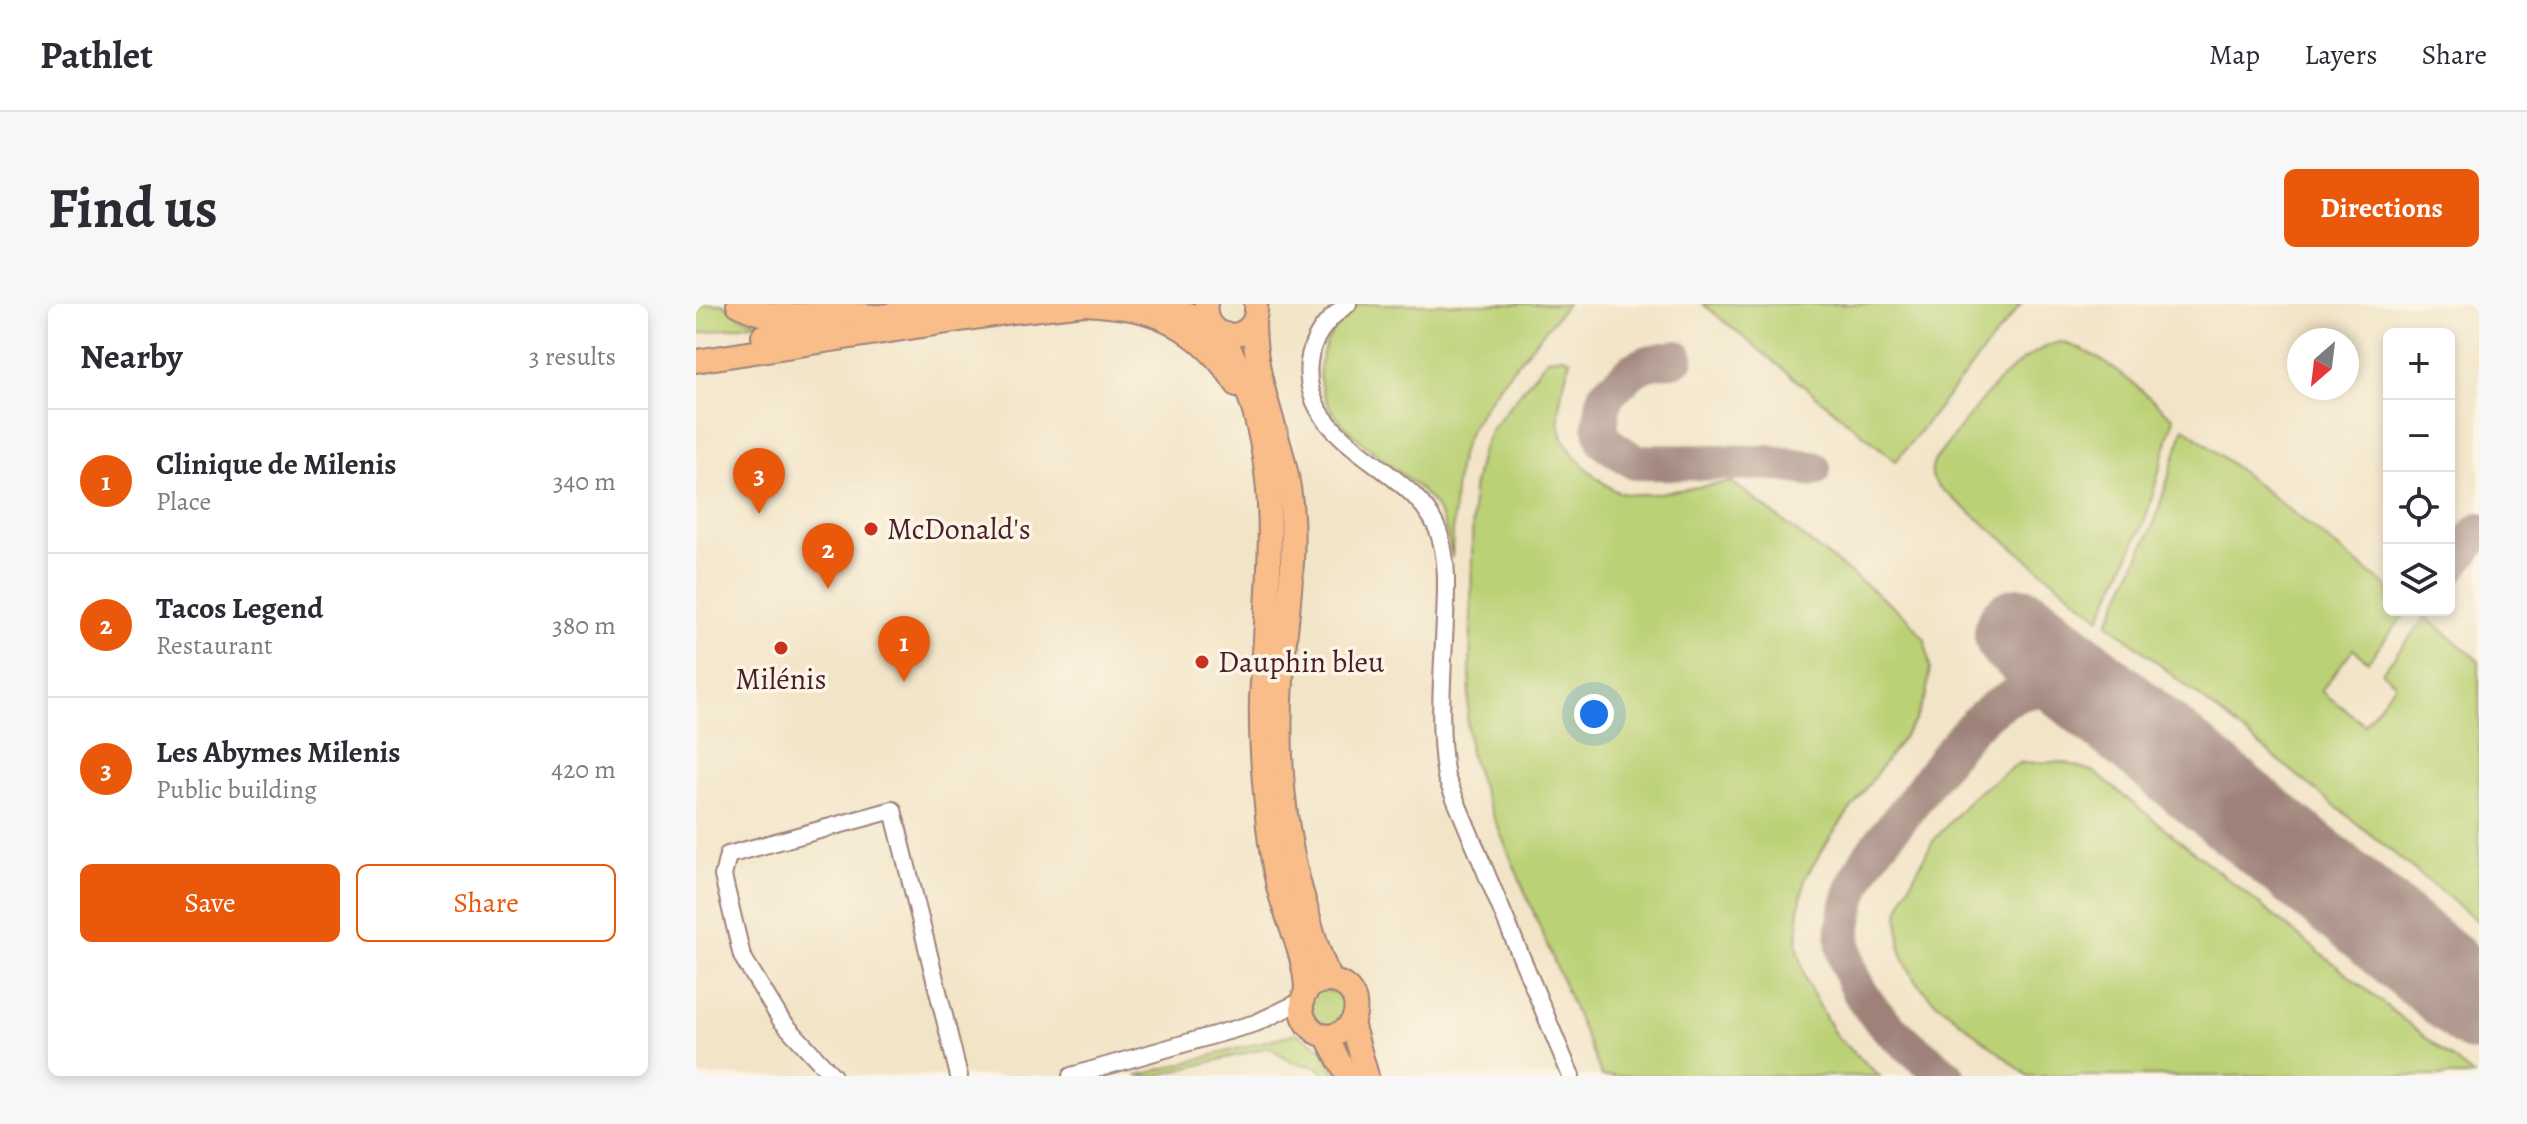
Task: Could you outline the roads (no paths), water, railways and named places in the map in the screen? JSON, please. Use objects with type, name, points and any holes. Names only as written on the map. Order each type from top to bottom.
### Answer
[{"type":"highway","points":[[739,304],[765,315],[784,317],[841,314],[873,317]]},
{"type":"main road","points":[[696,348],[873,317],[972,304]]},
{"type":"main road","points":[[696,361],[1013,312],[1086,304],[1142,311],[1183,329],[1224,368],[1256,418]]},
{"type":"main road","points":[[1147,304],[1211,319],[1239,334],[1255,313]]},
{"type":"main road","points":[[1255,313],[1257,372],[1284,459],[1292,508],[1280,715],[1280,775],[1286,828],[1298,882],[1323,963],[1332,981]]},
{"type":"main road","points":[[1211,319],[1235,359],[1256,418],[1264,452],[1271,512],[1271,567],[1261,701],[1263,774],[1278,887],[1304,970],[1304,1005],[1313,1031],[1326,1036],[1341,1033],[1352,1023]]},
{"type":"main road","points":[[1304,1005],[1318,983],[1339,983],[1351,993],[1356,1008],[1352,1023],[1367,1076]]},
{"type":"main road","points":[[1326,1036],[1347,1076]]},
{"type":"street","points":[[1348,304],[1332,316],[1319,332],[1310,352],[1307,376],[1311,397],[1322,415],[1352,447],[1408,490],[1435,523],[1446,573],[1440,732],[1446,777],[1571,1076]]},
{"type":"street","points":[[833,1076],[781,1020],[742,956],[723,867],[728,855],[893,810],[959,1076]]},
{"type":"street","points":[[1071,1076],[1256,1023],[1304,1005]]},
{"type":"place","name":"Les Abymes Milenis","points":[[759,514]]},
{"type":"place","name":"McDonald's","points":[[871,529]]},
{"type":"place","name":"Tacos Legend","points":[[828,589]]},
{"type":"place","name":"Milénis","points":[[781,648]]},
{"type":"place","name":"Dauphin bleu","points":[[1202,662]]},
{"type":"place","name":"Clinique de Milenis","points":[[904,682]]}]
